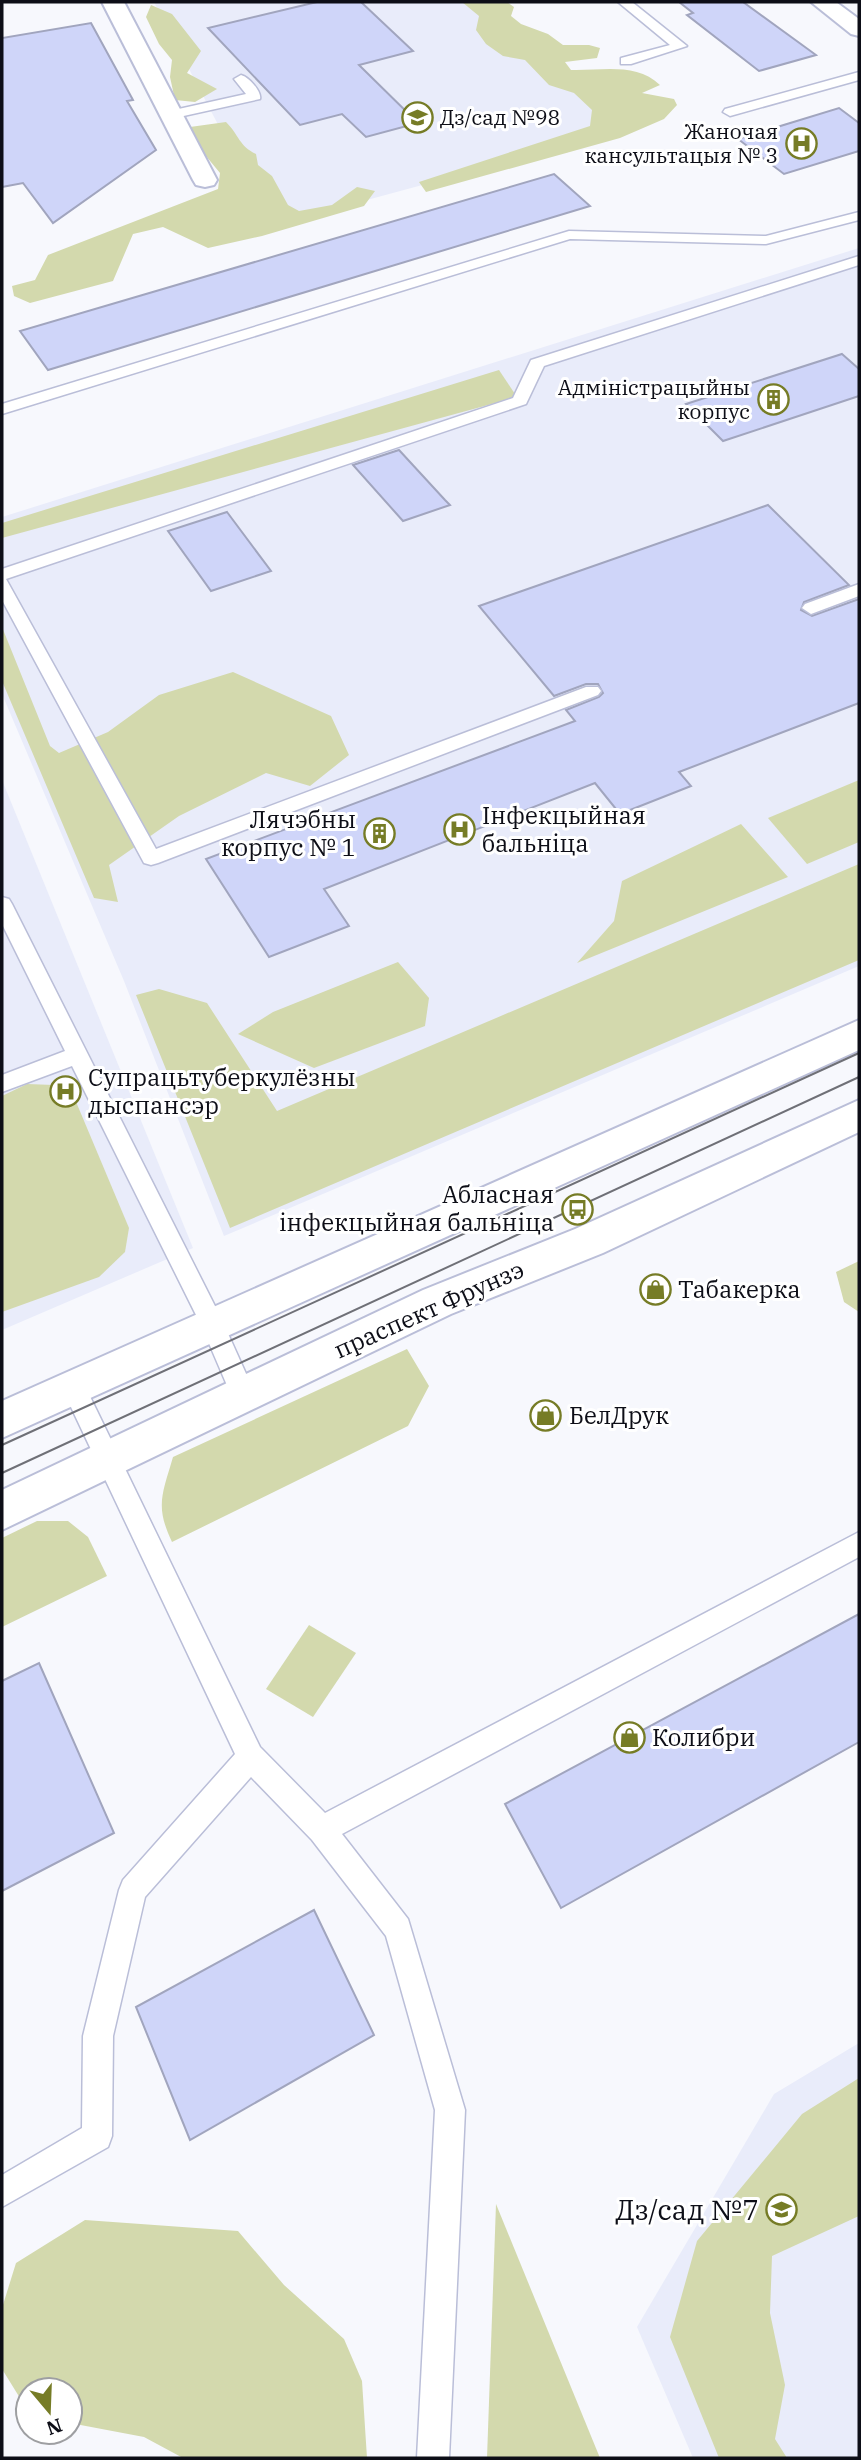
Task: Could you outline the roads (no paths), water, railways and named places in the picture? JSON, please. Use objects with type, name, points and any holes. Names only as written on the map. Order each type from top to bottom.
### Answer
[{"type":"main road","points":[[113,2],[205,180]]},
{"type":"main road","points":[[822,2],[859,29]]},
{"type":"main road","points":[[2,1420],[859,1034]]},
{"type":"main road","name":"праспект Фрунзэ","points":[[2,1510],[108,1462],[437,1302],[589,1241],[859,1115]]},
{"type":"lane","points":[[624,2],[680,46],[626,61]]},
{"type":"lane","points":[[730,112],[859,76]]},
{"type":"lane","points":[[170,115],[255,96],[241,79]]},
{"type":"lane","points":[[2,409],[569,235],[766,240],[859,216]]},
{"type":"lane","points":[[2,575],[520,401],[537,363],[859,260]]},
{"type":"lane","points":[[2,584],[151,858],[592,691]]},
{"type":"lane","points":[[811,608],[859,590]]},
{"type":"lane","points":[[2,904],[213,1325],[244,1396]]},
{"type":"lane","points":[[2,1084],[78,1055]]},
{"type":"lane","points":[[74,1388],[250,1757],[322,1830],[398,1929],[450,2110],[433,2458]]},
{"type":"lane","points":[[322,1830],[859,1545]]},
{"type":"lane","points":[[2,2192],[97,2136],[97,2036],[133,1890],[250,1757]]},
{"type":"tram line","points":[[2,1445],[859,1053]]},
{"type":"tram line","points":[[2,1473],[859,1077]]},
{"type":"place","name":"Дз/сад №98","points":[[417,118]]},
{"type":"place","name":"Жаночая кансультацыя № 3","points":[[801,144]]},
{"type":"place","name":"Адміністрацыйны корпус","points":[[773,400]]},
{"type":"place","name":"Інфекцыйная бальніца","points":[[459,830]]},
{"type":"place","name":"Лячэбны корпус № 1","points":[[379,834]]},
{"type":"place","name":"Супрацьтуберкулёзны дыспансэр","points":[[65,1092]]},
{"type":"place","name":"Абласная інфекцыйная бальніца","points":[[577,1209]]},
{"type":"place","name":"Табакерка","points":[[655,1290]]},
{"type":"place","name":"БелДрук","points":[[546,1416]]},
{"type":"place","name":"Колибри","points":[[629,1738]]},
{"type":"place","name":"Дз/сад №7","points":[[782,2210]]}]
